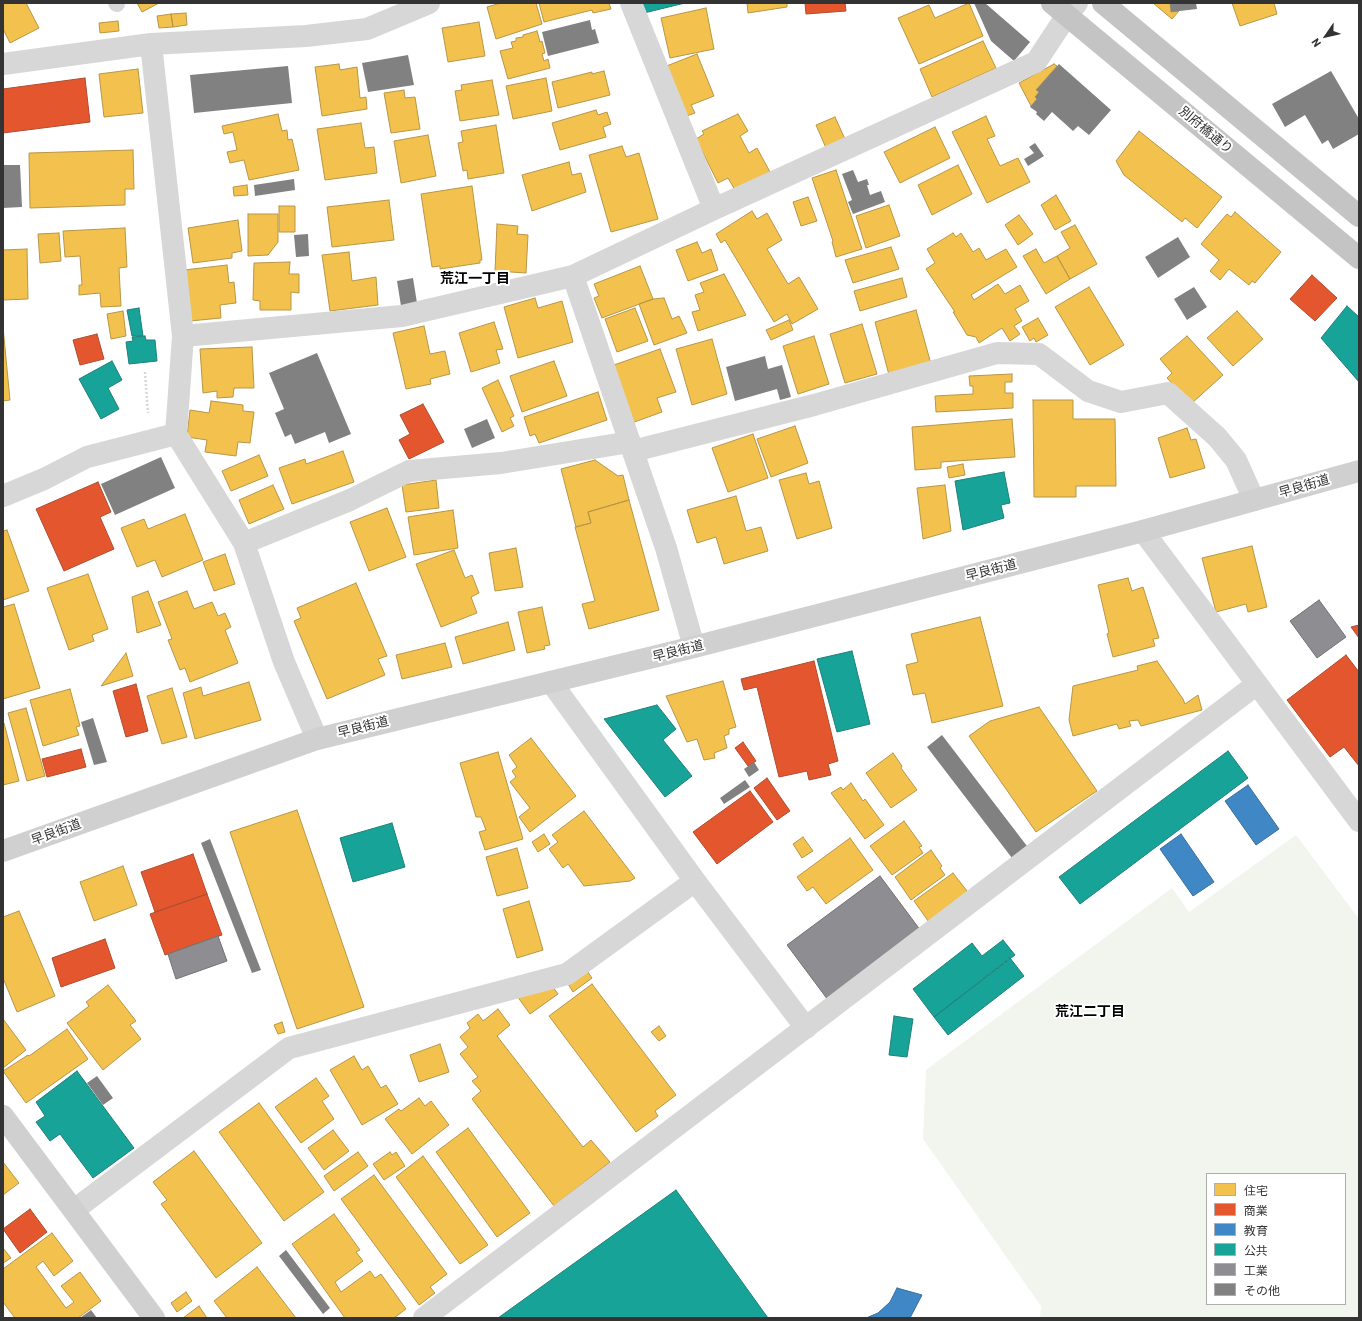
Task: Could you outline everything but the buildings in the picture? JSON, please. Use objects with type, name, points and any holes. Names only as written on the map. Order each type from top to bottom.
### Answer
[{"type":"highway","points":[[1103,3],[1359,216]]},
{"type":"highway","name":"別府橋通り","points":[[1065,7],[1359,258]]},
{"type":"street","points":[[3,64],[151,44],[306,36],[368,29],[429,3]]},
{"type":"street","points":[[630,3],[714,209]]},
{"type":"street","points":[[183,336],[402,316],[573,276],[714,209],[1036,62],[1065,7]]},
{"type":"street","points":[[151,44],[183,336],[176,434],[244,543],[284,662],[317,738]]},
{"type":"street","points":[[573,276],[666,548],[694,647]]},
{"type":"street","points":[[244,543],[350,500],[409,471],[501,463],[631,446],[814,405],[997,353],[1039,354],[1088,391],[1121,402],[1168,393],[1217,437],[1236,460],[1254,500]]},
{"type":"street","points":[[3,496],[44,479],[87,457],[176,434]]},
{"type":"street","name":"早良街道","points":[[3,851],[317,738],[694,647],[1143,531],[1359,471]]},
{"type":"street","points":[[1143,531],[1359,820]]},
{"type":"street","points":[[551,682],[695,881],[806,1028]]},
{"type":"street","points":[[424,1318],[1257,684]]},
{"type":"street","points":[[74,1210],[289,1048],[567,974],[695,881]]},
{"type":"street","points":[[3,1116],[154,1318]]},
{"type":"path","points":[[144,372],[149,418]]},
{"type":"shaded area","points":[[1296,835],[1359,919],[1359,1318],[1040,1318],[1041,1306],[923,1139],[926,1070],[1172,888],[1189,912]]},
{"type":"district","name":"荒江一丁目","points":[[475,278]]},
{"type":"district","name":"荒江二丁目","points":[[1090,1011]]}]
